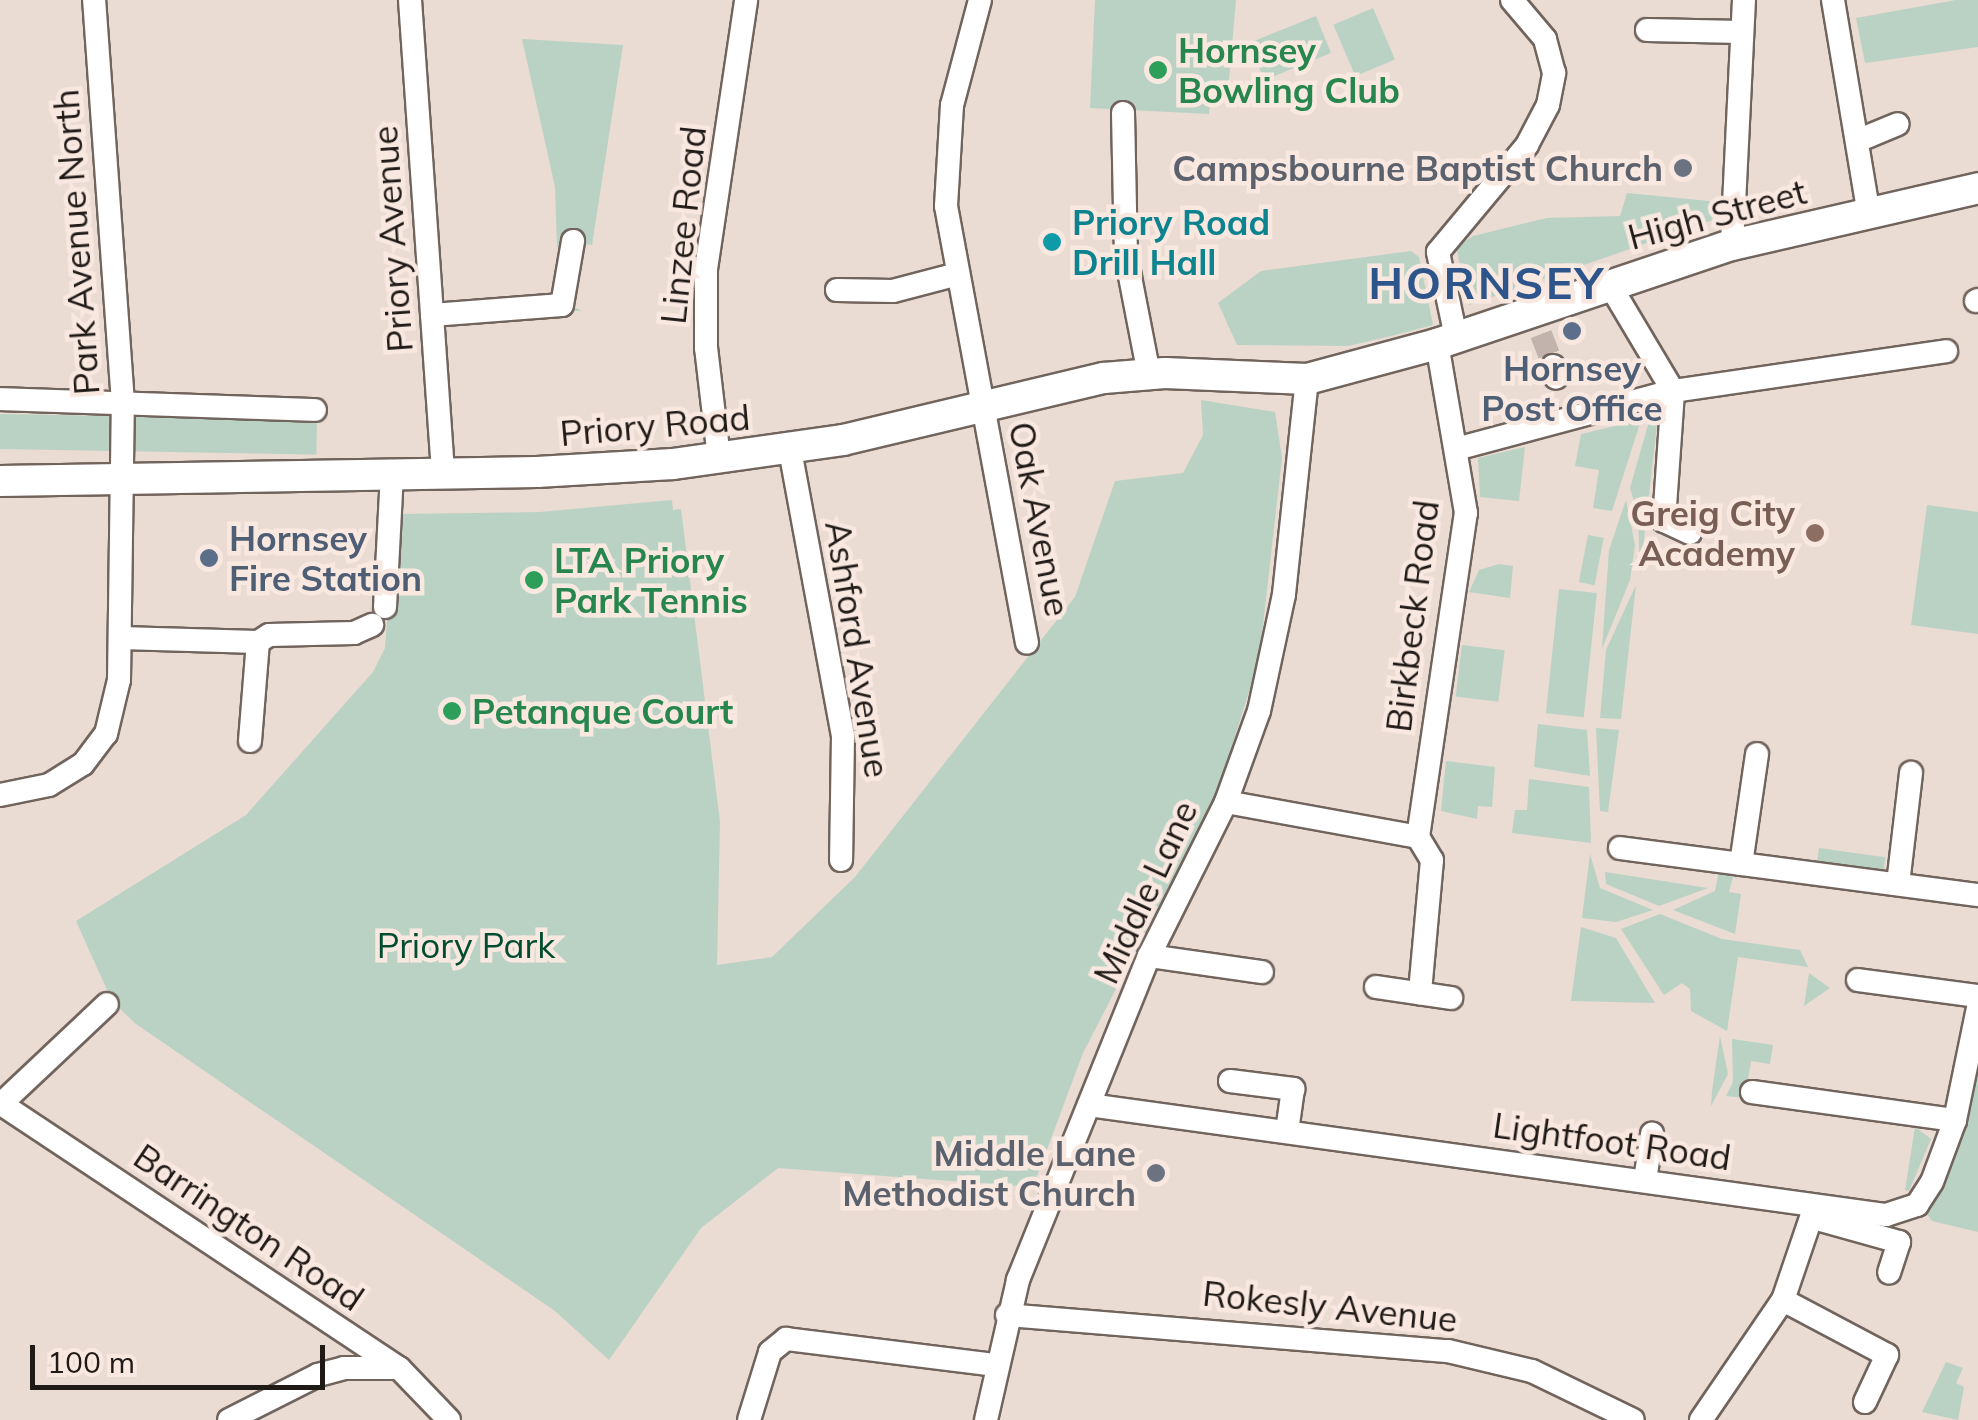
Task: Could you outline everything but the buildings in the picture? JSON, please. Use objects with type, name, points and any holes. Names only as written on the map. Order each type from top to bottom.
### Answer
[{"type":"main road","name":"High Street","points":[[1307,379],[1446,341],[1538,322],[1608,282],[1732,245],[1978,190]]},
{"type":"main road","name":"Priory Road","points":[[0,481],[443,473],[720,458],[790,450],[1104,378],[1149,374],[1307,379]]},
{"type":"street","name":"Park Avenue North","points":[[0,795],[49,785],[95,750],[114,712],[121,638],[123,403],[94,0]]},
{"type":"street","name":"Priory Avenue","points":[[410,0],[443,473]]},
{"type":"street","name":"Linzee Road","points":[[720,458],[706,348],[706,270],[746,0]]},
{"type":"street","name":"Oak Avenue","points":[[980,0],[952,105],[946,206],[954,275],[984,407],[1028,644]]},
{"type":"street","name":"Birkbeck Road","points":[[1418,837],[1466,513],[1456,449],[1438,252],[1527,145],[1548,104],[1554,73],[1545,39],[1512,0]]},
{"type":"street","points":[[1732,245],[1744,0]]},
{"type":"street","points":[[1833,0],[1870,215]]},
{"type":"street","points":[[1647,30],[1742,32]]},
{"type":"street","points":[[1123,113],[1126,256],[1149,374]]},
{"type":"street","points":[[1857,141],[1898,124]]},
{"type":"street","points":[[432,315],[562,305],[573,241]]},
{"type":"street","points":[[838,290],[892,291],[954,275]]},
{"type":"street","points":[[1608,282],[1674,391],[1664,522],[1690,533]]},
{"type":"street","points":[[1456,449],[1674,391],[1946,351]]},
{"type":"street","name":"Middle Lane","points":[[986,1420],[1007,1315],[1149,956],[1226,802],[1273,658],[1307,379]]},
{"type":"street","points":[[0,399],[315,410]]},
{"type":"street","name":"Ashford Avenue","points":[[790,450],[843,736],[841,860]]},
{"type":"street","points":[[121,638],[258,642],[269,634],[354,633],[378,616],[392,473]]},
{"type":"street","points":[[250,741],[258,642]]},
{"type":"street","points":[[1741,864],[1757,754]]},
{"type":"street","points":[[1898,884],[1911,773]]},
{"type":"street","points":[[1226,802],[1418,837],[1432,860],[1420,993]]},
{"type":"street","points":[[1620,848],[1978,895]]},
{"type":"street","points":[[1149,956],[1262,972]]},
{"type":"street","points":[[1858,980],[1978,996]]},
{"type":"street","points":[[1376,987],[1451,998]]},
{"type":"street","points":[[1,1103],[107,1004]]},
{"type":"street","name":"Lightfoot Road","points":[[1088,1105],[1644,1180],[1816,1212],[1886,1215],[1917,1206],[1955,1120],[1978,1008]]},
{"type":"street","points":[[1230,1081],[1293,1089],[1287,1131]]},
{"type":"street","points":[[1752,1092],[1955,1120]]},
{"type":"street","name":"Barrington Road","points":[[1,1103],[399,1368],[450,1420]]},
{"type":"street","points":[[1644,1180],[1652,1134]]},
{"type":"street","points":[[1702,1420],[1782,1300],[1816,1212],[1899,1242],[1889,1272]]},
{"type":"street","points":[[1782,1300],[1888,1356],[1865,1402]]},
{"type":"street","name":"Rokesly Avenue","points":[[1007,1315],[1448,1351],[1532,1371],[1634,1420]]},
{"type":"street","points":[[344,1368],[352,1355],[350,1338]]},
{"type":"street","points":[[750,1420],[770,1352],[786,1339],[995,1365]]},
{"type":"street","points":[[228,1420],[282,1389],[344,1368],[399,1368]]},
{"type":"green space","name":"Hornsey Bowling Club","points":[[1095,0],[1236,0],[1228,90],[1210,90],[1209,114],[1090,108]]},
{"type":"green space","points":[[1956,0],[1978,0],[1978,47],[1865,63],[1856,18]]},
{"type":"green space","points":[[1373,8],[1395,60],[1355,76],[1333,25]]},
{"type":"green space","points":[[1316,16],[1331,53],[1264,80],[1249,43]]},
{"type":"green space","points":[[522,39],[623,45],[592,245],[577,243],[568,304],[582,311],[567,311],[557,299],[565,249],[557,247],[555,187]]},
{"type":"green space","points":[[1627,193],[1719,202],[1720,211],[1713,220],[1469,305],[1456,247],[1473,236],[1547,218],[1620,216]]},
{"type":"green space","points":[[1411,251],[1419,257],[1433,325],[1348,346],[1237,345],[1218,303],[1261,271]]},
{"type":"green space","name":"Priory Park","points":[[1201,400],[1275,412],[1282,458],[1259,660],[1217,793],[1083,1053],[1033,1187],[778,1168],[701,1228],[609,1360],[555,1311],[136,1024],[112,1001],[76,921],[246,815],[373,672],[385,648],[394,527],[402,526],[402,514],[540,512],[672,500],[673,510],[681,509],[720,822],[717,965],[772,957],[855,877],[1075,597],[1115,481],[1183,473],[1203,435]]},
{"type":"green space","points":[[0,414],[317,420],[316,455],[0,449]]},
{"type":"green space","points":[[1658,416],[1640,574],[1638,515],[1630,488],[1648,425]]},
{"type":"green space","points":[[1641,420],[1612,511],[1593,508],[1599,470],[1575,466],[1581,434]]},
{"type":"green space","points":[[1525,447],[1519,501],[1480,497],[1478,458]]},
{"type":"green space","points":[[1626,500],[1635,545],[1630,580],[1602,649],[1609,550]]},
{"type":"green space","points":[[1927,505],[1978,512],[1978,634],[1911,625]]},
{"type":"green space","points":[[1588,535],[1604,538],[1595,585],[1579,582]]},
{"type":"green space","points":[[1499,564],[1513,566],[1510,598],[1469,592],[1479,570]]},
{"type":"green space","points":[[1636,585],[1621,719],[1600,718],[1606,650]]},
{"type":"green space","points":[[1559,589],[1597,593],[1584,717],[1546,713]]},
{"type":"green space","points":[[1462,645],[1505,650],[1498,702],[1456,697]]},
{"type":"green space","points":[[1538,724],[1587,730],[1590,776],[1534,767]]},
{"type":"green space","points":[[1596,728],[1619,730],[1608,812],[1600,811]]},
{"type":"green space","points":[[1446,761],[1495,767],[1492,807],[1478,806],[1477,819],[1441,811]]},
{"type":"green space","points":[[1529,779],[1589,787],[1591,843],[1512,833],[1515,810],[1527,810]]},
{"type":"green space","points":[[1819,848],[1885,857],[1883,871],[1817,862]]},
{"type":"green space","points":[[1590,854],[1600,888],[1653,910],[1616,922],[1582,918]]},
{"type":"green space","points":[[1719,871],[1734,873],[1729,892],[1741,894],[1735,934],[1673,910],[1715,891]]},
{"type":"green space","points":[[1605,872],[1708,888],[1659,906],[1606,884]]},
{"type":"green space","points":[[1660,914],[1722,939],[1800,950],[1808,967],[1738,957],[1727,1031],[1691,1011],[1690,989],[1682,983],[1664,995],[1621,929]]},
{"type":"green space","points":[[1581,927],[1616,938],[1655,1003],[1571,1001]]},
{"type":"green space","points":[[1809,973],[1830,988],[1804,1006]]},
{"type":"green space","points":[[1978,1033],[1978,1232],[1932,1221],[1922,1208]]},
{"type":"green space","points":[[1720,1036],[1728,1074],[1711,1106],[1712,1091]]},
{"type":"green space","points":[[1732,1039],[1773,1045],[1770,1064],[1751,1061],[1745,1098],[1726,1096],[1733,1082]]},
{"type":"green space","points":[[1915,1127],[1931,1139],[1909,1191],[1905,1190]]},
{"type":"green space","points":[[1946,1362],[1963,1368],[1956,1383],[1964,1387],[1958,1420],[1922,1412]]},
{"type":"tunnel","points":[[1541,334],[1553,366]]},
{"type":"place","name":"Hornsey Bowling Club","points":[[1158,70]]},
{"type":"place","name":"Campsbourne Baptist Church","points":[[1683,168]]},
{"type":"place","name":"Priory Road Drill Hall","points":[[1052,242]]},
{"type":"place","name":"Hornsey Post Office","points":[[1572,331]]},
{"type":"place","name":"Greig City Academy","points":[[1815,533]]},
{"type":"place","name":"Hornsey Fire Station","points":[[209,558]]},
{"type":"place","name":"LTA Priory Park Tennis","points":[[534,580]]},
{"type":"place","name":"Petanque Court","points":[[452,711]]},
{"type":"place","name":"Middle Lane Methodist Church","points":[[1156,1173]]},
{"type":"district","name":"HORNSEY","points":[[1487,283]]}]
